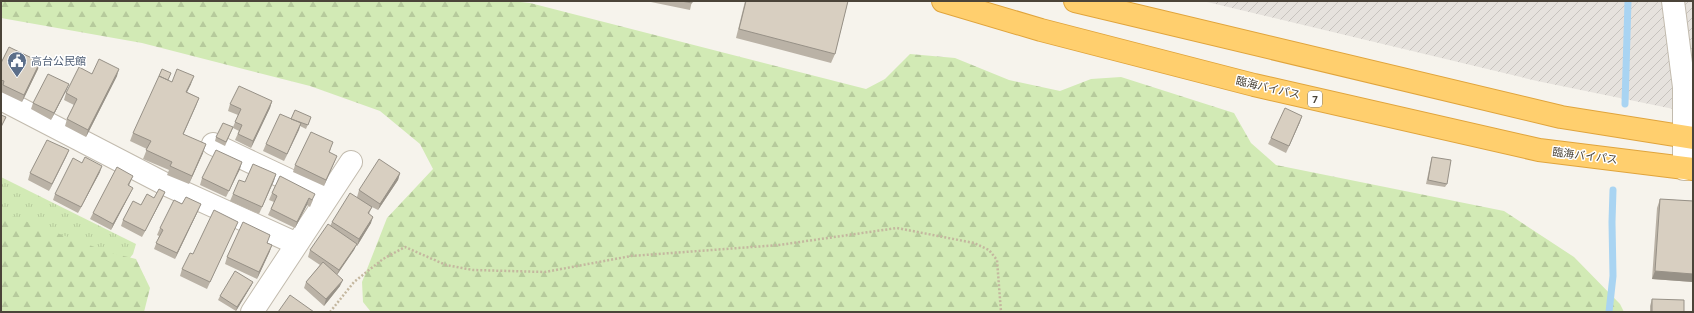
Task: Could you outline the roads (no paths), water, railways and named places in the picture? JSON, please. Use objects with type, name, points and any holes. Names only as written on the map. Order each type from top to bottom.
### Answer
[{"type":"highway","name":"臨海バイパス","points":[[943,1],[1040,30],[1254,85],[1450,130],[1539,150],[1689,169]]},
{"type":"highway","points":[[1075,1],[1561,117],[1689,137]]},
{"type":"street","points":[[1673,1],[1689,137],[1689,169]]},
{"type":"street","points":[[1,99],[165,184],[297,244]]},
{"type":"street","points":[[213,144],[327,198]]},
{"type":"street","points":[[252,312],[351,162]]},
{"type":"waterway","points":[[1625,104],[1628,1]]},
{"type":"waterway","points":[[1609,312],[1613,276],[1613,190]]},
{"type":"place","name":"高台公民館","points":[[17,78]]}]
